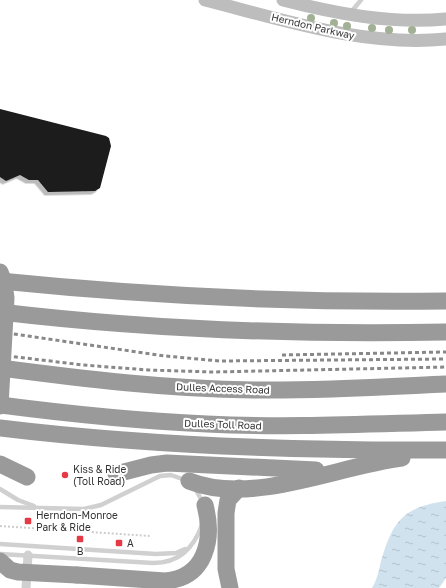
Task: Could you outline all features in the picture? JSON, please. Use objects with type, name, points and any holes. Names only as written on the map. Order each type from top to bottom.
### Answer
[{"type":"highway","points":[[0,272],[6,290],[6,307],[0,405]]},
{"type":"highway","points":[[0,281],[176,295],[258,299],[446,301]]},
{"type":"highway","points":[[0,312],[78,321],[202,330],[320,333],[446,332]]},
{"type":"highway","name":"Dulles Access Road","points":[[0,368],[129,383],[212,389],[301,390],[446,384]]},
{"type":"highway","name":"Dulles Toll Road","points":[[0,405],[118,418],[208,424],[324,425],[446,422]]},
{"type":"highway","points":[[0,428],[96,439],[212,446],[446,450]]},
{"type":"highway","points":[[188,481],[210,487],[239,488],[269,486],[386,460],[446,454]]},
{"type":"highway","points":[[0,464],[27,477]]},
{"type":"highway","points":[[116,474],[151,465],[167,464],[339,471]]},
{"type":"highway","points":[[230,588],[226,570],[226,513],[228,500],[239,488]]},
{"type":"highway","points":[[0,561],[6,568],[18,572],[165,581],[177,579],[188,574],[201,559],[207,546],[210,530],[205,505]]},
{"type":"main road","name":"Herndon Parkway","points":[[205,0],[325,31],[359,37],[410,40],[446,39]]},
{"type":"main road","name":"Herndon Parkway","points":[[283,0],[347,14],[407,20],[446,19]]},
{"type":"street","points":[[26,588],[28,551]]},
{"type":"lane","points":[[347,14],[356,7],[361,0]]},
{"type":"lane","points":[[0,507],[76,510],[92,508],[155,478],[166,475],[178,477],[188,481],[205,505],[202,526],[190,546],[174,560],[160,563],[28,551],[0,544]]},
{"type":"lane","points":[[0,489],[18,500],[40,508]]},
{"type":"lane","points":[[0,554],[28,551],[167,554],[176,553],[190,546]]},
{"type":"path","points":[[0,526],[150,536]]},
{"type":"water","points":[[446,501],[446,578],[439,588],[372,588],[377,578],[385,547],[390,536],[402,518],[419,507]]},
{"type":"building","points":[[0,109],[109,138],[111,146],[100,188],[95,191],[48,192],[38,180],[29,180],[20,175],[6,181],[0,177]]},
{"type":"railway","points":[[0,332],[165,356],[220,361],[446,359]]},
{"type":"railway","points":[[282,355],[446,352]]},
{"type":"railway","points":[[0,355],[83,365],[148,370],[213,372],[446,367]]},
{"type":"place","name":"Kiss & Ride (Toll Road)","points":[[65,475]]},
{"type":"place","name":"Herndon-Monroe Park & Ride","points":[[28,521]]},
{"type":"place","name":"B","points":[[80,539]]},
{"type":"place","name":"A","points":[[119,543]]}]
